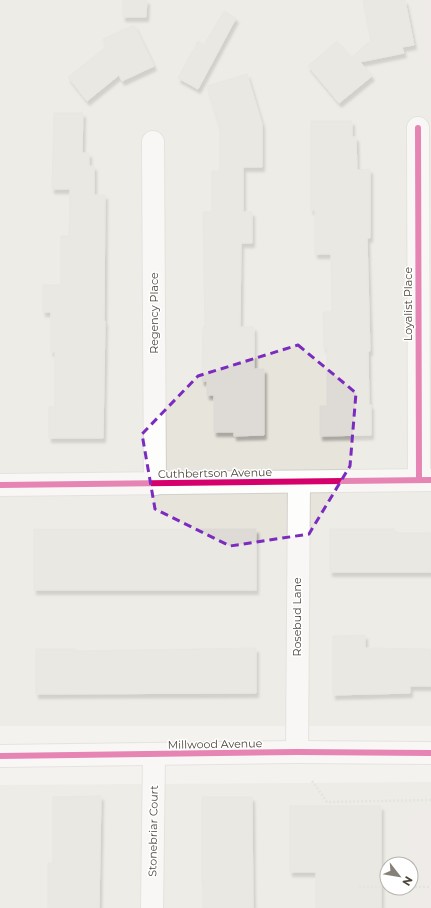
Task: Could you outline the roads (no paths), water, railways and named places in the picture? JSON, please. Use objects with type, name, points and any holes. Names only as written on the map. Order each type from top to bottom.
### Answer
[{"type":"street","name":"Loyalist Place","points":[[418,128],[425,480]]},
{"type":"street","name":"Regency Place","points":[[153,142],[156,484]]},
{"type":"street","name":"Cuthbertson Avenue","points":[[0,485],[425,480]]},
{"type":"street","name":"Rosebud Lane","points":[[298,752],[299,482]]},
{"type":"street","name":"Millwood Avenue","points":[[0,756],[298,752],[431,753]]},
{"type":"street","name":"Stonebriar Court","points":[[152,908],[154,755]]}]
